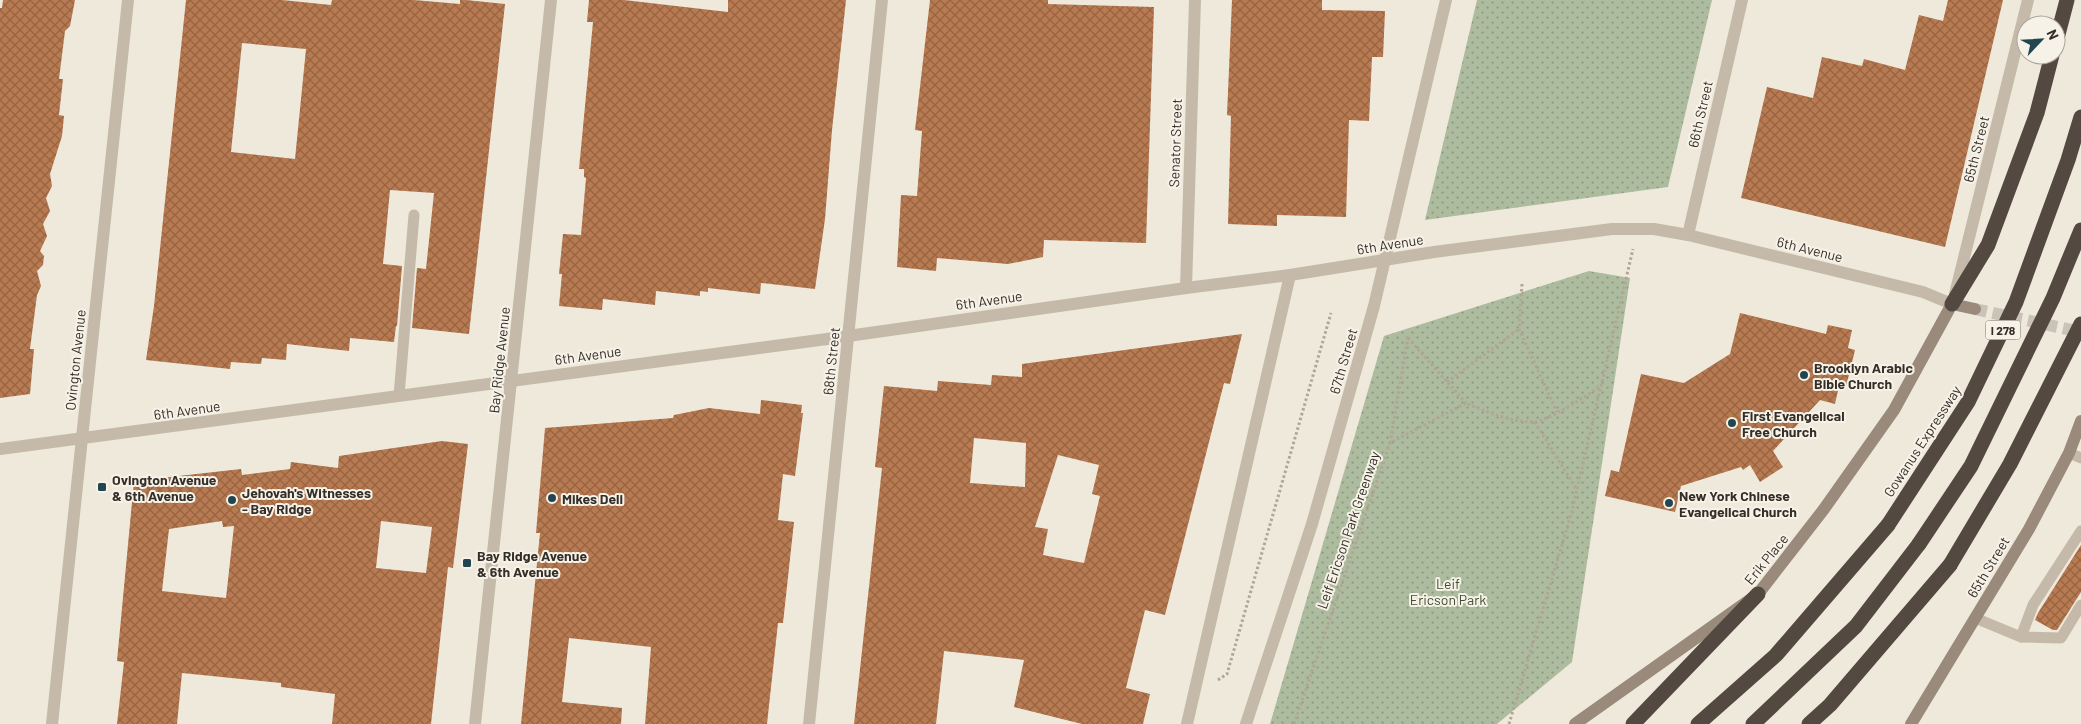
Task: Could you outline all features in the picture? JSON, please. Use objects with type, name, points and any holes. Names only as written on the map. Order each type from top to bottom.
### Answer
[{"type":"highway","points":[[2063,15],[2067,0]]},
{"type":"highway","points":[[1952,304],[1988,245],[2037,113],[2049,65]]},
{"type":"highway","name":"Gowanus Expressway","points":[[1698,724],[1776,655],[1888,524],[1968,402],[2016,302],[2065,169],[2081,117]]},
{"type":"highway","name":"I 278","points":[[1753,724],[1856,626],[1919,544],[1971,466],[2053,298],[2081,230]]},
{"type":"highway","points":[[1809,724],[1830,705],[1950,565],[2010,464],[2081,324]]},
{"type":"highway","points":[[1633,724],[1758,594]]},
{"type":"main road","name":"6th Avenue","points":[[1952,304],[1975,309]]},
{"type":"main road","name":"Erik Place","points":[[1575,724],[1758,594],[1824,509],[1894,410],[1952,304]]},
{"type":"main road","name":"65th Street","points":[[1911,724],[2075,456],[2081,421]]},
{"type":"street","name":"Ovington Avenue","points":[[52,724],[128,0]]},
{"type":"street","name":"Bay Ridge Avenue","points":[[475,724],[551,0]]},
{"type":"street","name":"68th Street","points":[[808,724],[882,0]]},
{"type":"street","name":"Senator Street","points":[[1186,288],[1195,0]]},
{"type":"street","name":"67th Street","points":[[1246,724],[1312,524],[1374,306],[1446,0]]},
{"type":"street","name":"66th Street","points":[[1688,235],[1742,0]]},
{"type":"street","name":"65th Street","points":[[1952,304],[2028,0]]},
{"type":"street","name":"6th Avenue","points":[[0,449],[1290,275],[1434,252],[1612,229],[1654,229],[1688,235],[1923,292],[1952,304]]},
{"type":"street","points":[[1187,724],[1290,275]]},
{"type":"lane","points":[[399,396],[414,216]]},
{"type":"lane","points":[[2021,637],[2033,606],[2081,531]]},
{"type":"lane","points":[[1975,618],[2021,637],[2061,638],[2081,605]]},
{"type":"path","points":[[1508,724],[1577,490],[1634,248]]},
{"type":"path","points":[[1522,284],[1520,329],[1557,412]]},
{"type":"path","points":[[1227,674],[1331,313]]},
{"type":"path","points":[[1447,382],[1520,329]]},
{"type":"path","points":[[1390,443],[1408,337],[1466,404],[1496,416],[1535,422],[1575,404],[1601,386]]},
{"type":"path","name":"Leif Ericson Park Greenway","points":[[1294,724],[1390,443],[1466,404]]},
{"type":"path","points":[[1535,422],[1577,490]]},
{"type":"green space","points":[[1477,0],[1712,0],[1668,187],[1425,220]]},
{"type":"green space","name":"Leif Ericson Park","points":[[1589,271],[1630,278],[1572,662],[1497,724],[1270,724],[1384,336]]},
{"type":"building","points":[[3,0],[75,0],[70,26],[65,31],[59,79],[63,79],[59,115],[64,116],[62,136],[50,174],[52,186],[46,198],[50,211],[43,224],[47,236],[40,251],[44,256],[43,265],[37,271],[41,286],[37,295],[30,349],[34,349],[30,394],[0,398],[0,8],[2,8]]},
{"type":"building","points":[[186,0],[282,0],[331,5],[332,0],[414,0],[460,4],[460,0],[466,0],[505,4],[469,334],[412,328],[417,268],[426,269],[434,193],[390,190],[383,264],[402,266],[394,342],[350,338],[349,351],[287,344],[286,360],[262,358],[261,364],[231,362],[230,369],[146,360],[154,306]],"holes":[[[242,43],[306,49],[295,159],[231,152]]]},
{"type":"building","points":[[589,0],[624,0],[728,12],[728,0],[846,0],[832,130],[825,219],[815,289],[761,283],[760,294],[708,288],[708,292],[700,291],[700,296],[656,291],[655,305],[603,299],[602,310],[559,306],[562,274],[559,274],[563,234],[581,235],[586,178],[584,177],[584,169],[579,169],[593,22],[587,22]]},
{"type":"building","points":[[930,0],[1048,0],[1048,4],[1154,7],[1146,243],[1044,240],[1043,257],[1008,264],[937,258],[936,271],[897,267],[901,195],[917,196],[922,131],[915,130]]},
{"type":"building","points":[[1232,0],[1322,0],[1322,10],[1385,11],[1383,57],[1372,57],[1369,121],[1349,120],[1346,217],[1277,215],[1277,226],[1228,224],[1231,116],[1227,115]]},
{"type":"building","points":[[1948,0],[2003,0],[1945,247],[1741,198],[1767,87],[1813,98],[1822,57],[1862,66],[1864,59],[1905,70],[1919,15],[1943,21]]},
{"type":"building","points":[[1740,313],[1826,334],[1828,325],[1852,330],[1848,348],[1855,350],[1846,387],[1839,386],[1835,404],[1820,400],[1773,451],[1783,467],[1760,482],[1750,465],[1743,470],[1741,467],[1681,486],[1675,512],[1605,496],[1611,470],[1619,472],[1641,374],[1684,383],[1730,354]]},
{"type":"building","points":[[1242,334],[1230,384],[1224,383],[1165,615],[1145,610],[1126,688],[1150,694],[1143,724],[1082,724],[1014,707],[1024,660],[944,651],[936,724],[854,724],[882,468],[875,467],[884,386],[937,391],[938,381],[991,385],[992,375],[1022,377],[1022,364]],"holes":[[[974,438],[1026,443],[1025,487],[970,483]],[[1058,455],[1099,465],[1092,494],[1100,496],[1084,563],[1043,555],[1048,529],[1035,527]]]},
{"type":"building","points":[[761,400],[802,405],[801,413],[803,413],[795,476],[783,474],[778,520],[794,522],[783,623],[778,623],[767,724],[645,724],[651,647],[569,638],[562,702],[622,708],[621,724],[521,724],[540,533],[536,533],[545,428],[673,418],[674,415],[709,408],[760,414]]},
{"type":"building","points":[[442,441],[468,444],[453,568],[448,567],[431,724],[332,724],[335,694],[281,687],[281,683],[182,673],[177,724],[117,724],[124,662],[117,661],[134,481],[241,469],[242,475],[290,469],[291,462],[338,468],[339,456]],"holes":[[[222,521],[223,527],[234,526],[226,598],[162,591],[169,529]],[[381,521],[432,527],[426,573],[376,568]]]},
{"type":"building","points":[[2081,545],[2081,592],[2057,630],[2053,630],[2035,620]]},
{"type":"tunnel","points":[[1975,309],[2081,332]]},
{"type":"place","name":"Brooklyn Arabic Bible Church","points":[[1804,375]]},
{"type":"place","name":"First Evangelical Free Church","points":[[1732,423]]},
{"type":"place","name":"Ovington Avenue & 6th Avenue","points":[[102,487]]},
{"type":"place","name":"Mikes Deli","points":[[552,498]]},
{"type":"place","name":"Jehovah's Witnesses - Bay Ridge","points":[[232,500]]},
{"type":"place","name":"New York Chinese Evangelical Church","points":[[1669,503]]},
{"type":"place","name":"Bay Ridge Avenue & 6th Avenue","points":[[467,563]]}]
